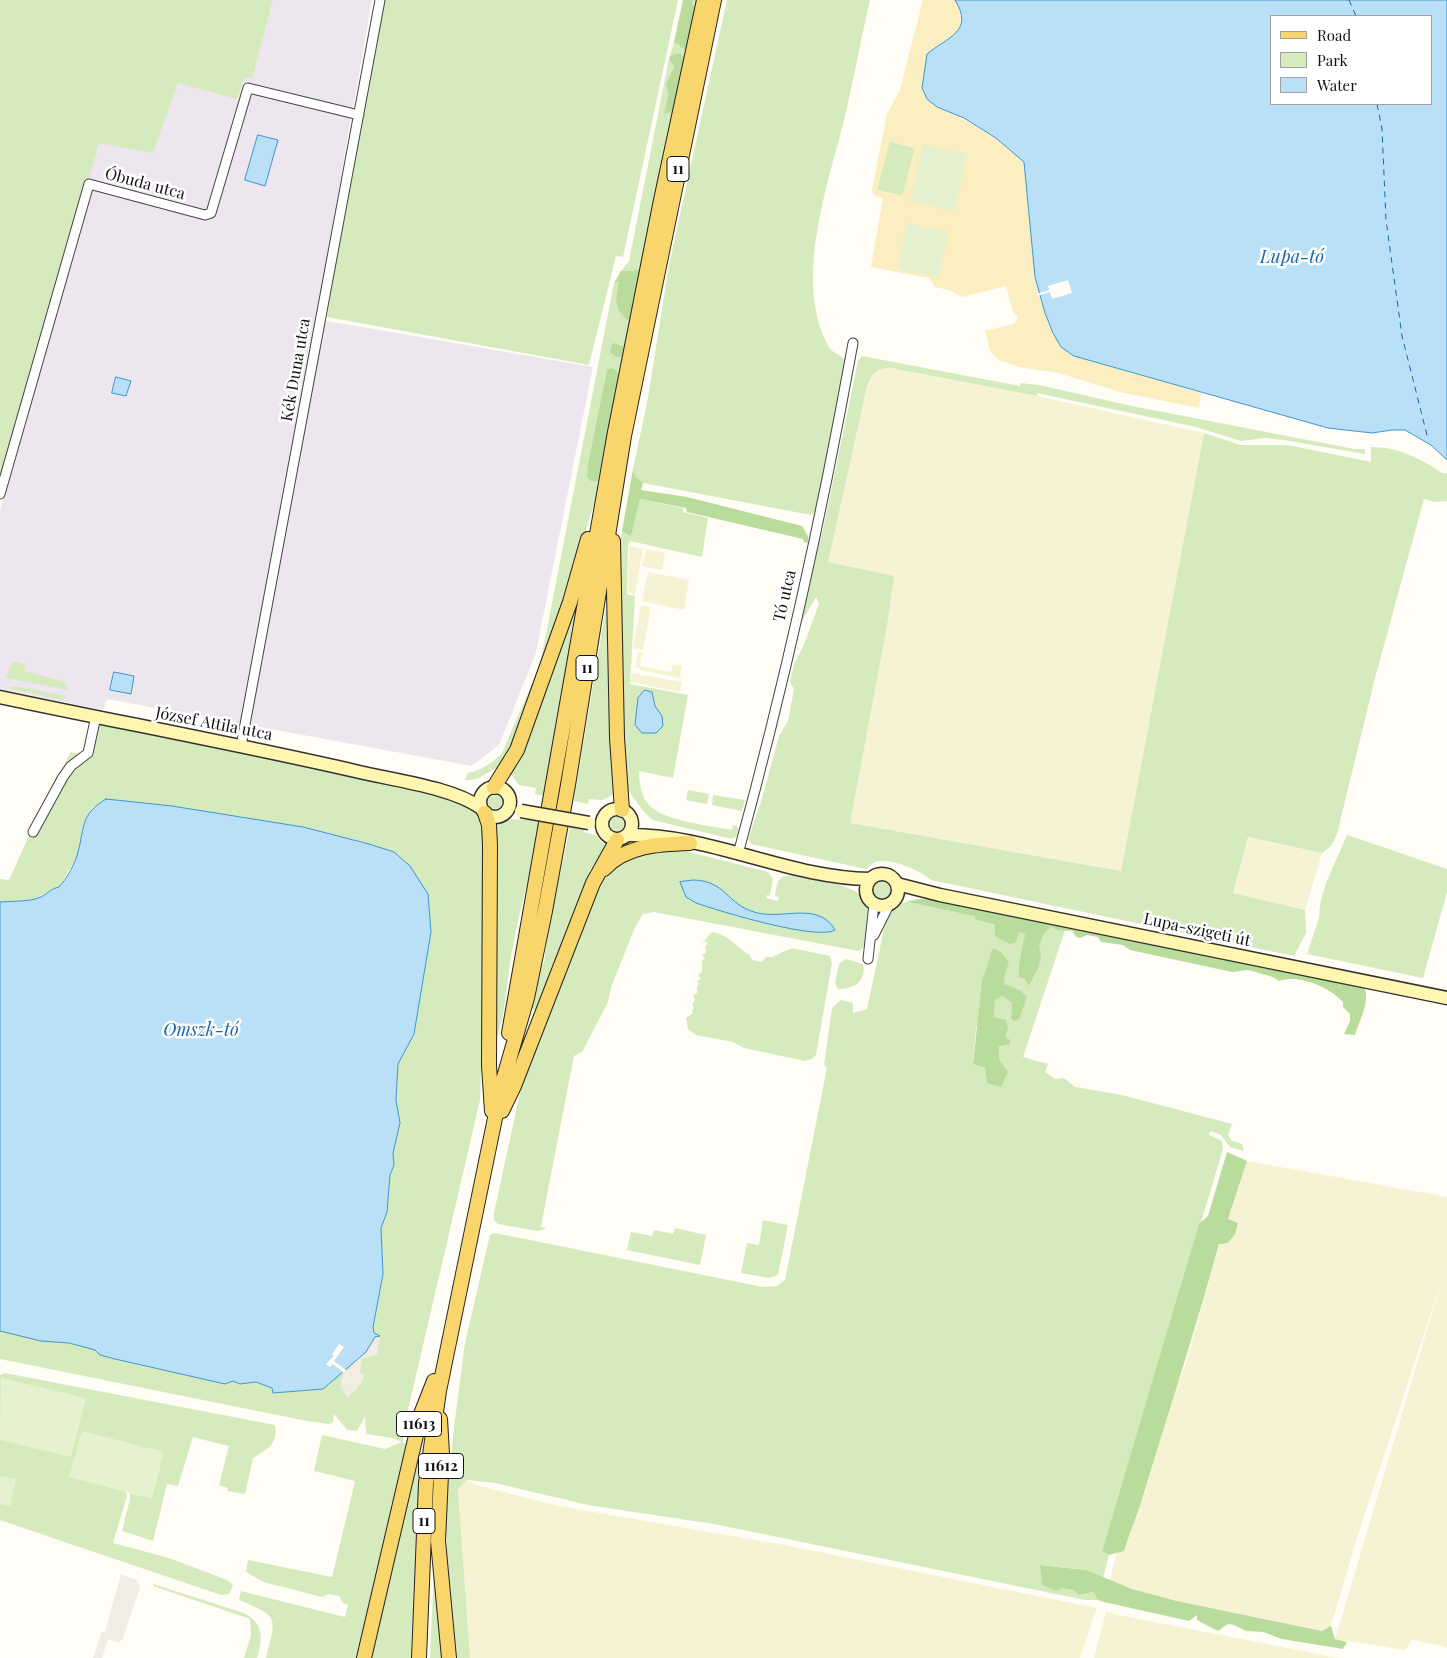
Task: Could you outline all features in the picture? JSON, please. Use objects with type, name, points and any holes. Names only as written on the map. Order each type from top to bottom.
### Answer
[{"type":"main road","name":"11","points":[[420,1658],[426,1482],[446,1350],[502,1084],[514,997],[606,508],[656,224],[704,0]]},
{"type":"main road","name":"11","points":[[606,508],[714,0]]},
{"type":"main road","points":[[491,788],[517,750],[570,602],[591,527],[606,508]]},
{"type":"main road","points":[[606,508],[616,634],[617,738],[627,814]]},
{"type":"main road","points":[[483,811],[489,825],[490,845],[489,1066],[493,1129]]},
{"type":"main road","points":[[493,1129],[514,1086],[593,883],[622,838]]},
{"type":"main road","points":[[593,883],[615,858],[641,848],[690,843]]},
{"type":"main road","name":"11613","points":[[364,1658],[421,1414],[446,1350]]},
{"type":"main road","name":"11612","points":[[439,1391],[442,1453],[438,1541],[449,1658]]},
{"type":"street","name":"Kék Duna utca","points":[[241,746],[380,0]]},
{"type":"street","name":"Óbuda utca","points":[[0,494],[89,184],[205,215],[211,213],[248,88],[358,115]]},
{"type":"street","name":"Tó utca","points":[[738,854],[771,729],[812,546],[853,343]]},
{"type":"street","name":"József Attila utca","points":[[0,697],[241,746],[420,786],[459,797],[483,811]]},
{"type":"street","points":[[34,832],[63,777],[71,766],[88,753],[96,716]]},
{"type":"street","name":"József Attila utca","points":[[420,786],[469,792],[491,788]]},
{"type":"street","points":[[522,807],[503,790],[491,788],[481,798],[483,811],[494,817],[522,807],[590,819],[605,815],[613,810],[627,814],[633,826],[622,838],[608,836],[602,828],[590,819]]},
{"type":"street","points":[[506,812],[510,805],[510,797]]},
{"type":"street","name":"Lupa-szigeti út","points":[[627,814],[649,829],[690,843]]},
{"type":"street","points":[[602,828],[605,815]]},
{"type":"street","name":"Lupa-szigeti út","points":[[622,838],[643,835],[690,843],[806,870],[843,882],[881,906],[906,897],[940,895]]},
{"type":"street","name":"Lupa-szigeti út","points":[[806,870],[870,879],[885,874],[890,876],[897,884],[940,895],[1447,998]]},
{"type":"street","points":[[868,959],[870,945],[870,900],[866,887],[870,879]]},
{"type":"street","points":[[870,945],[898,893],[897,884]]},
{"type":"shaded area","points":[[273,0],[372,0],[316,319],[593,367],[536,652],[499,745],[472,766],[107,699],[103,710],[0,689],[0,511],[96,140],[153,153],[178,82],[252,78]]},
{"type":"shaded area","points":[[881,368],[891,368],[1037,396],[1204,433],[1121,871],[849,823],[887,626],[893,577],[827,562],[867,386],[873,372]]},
{"type":"shaded area","points":[[629,546],[643,549],[635,594],[628,593]]},
{"type":"shaded area","points":[[646,549],[665,553],[662,570],[642,566]]},
{"type":"shaded area","points":[[648,572],[689,580],[684,610],[642,601]]},
{"type":"shaded area","points":[[641,605],[651,607],[643,650],[633,649]]},
{"type":"shaded area","points":[[638,652],[642,652],[640,666],[671,672],[673,665],[682,666],[680,678],[640,670],[640,668],[635,667]]},
{"type":"shaded area","points":[[632,673],[682,682],[680,692],[630,682]]},
{"type":"shaded area","points":[[1248,837],[1322,853],[1305,910],[1233,894]]},
{"type":"shaded area","points":[[1247,1161],[1447,1197],[1447,1647],[1412,1640],[1405,1650],[1335,1639],[1444,1273],[1357,1538],[1331,1626],[1322,1631],[1177,1601],[1132,1589],[1110,1580],[1117,1551],[1144,1495],[1174,1392],[1184,1369],[1220,1243],[1228,1243],[1235,1233],[1238,1224],[1228,1220]]},
{"type":"shaded area","points":[[380,1336],[377,1355],[362,1359],[360,1372],[364,1374],[363,1380],[356,1390],[347,1397],[340,1384],[344,1373],[366,1352],[375,1337]]},
{"type":"shaded area","points":[[467,1480],[476,1485],[559,1506],[784,1545],[1097,1608],[1080,1658],[470,1658],[458,1489]]},
{"type":"shaded area","points":[[121,1574],[137,1580],[140,1588],[122,1640],[118,1642],[108,1639],[102,1658],[93,1658],[102,1632],[105,1632]]},
{"type":"shaded area","points":[[1106,1611],[1118,1615],[1339,1658],[1094,1658]]},
{"type":"green space","points":[[0,0],[273,0],[252,79],[244,77],[237,99],[178,83],[153,153],[99,143],[0,487]]},
{"type":"green space","points":[[377,0],[678,0],[623,257],[616,256],[589,365],[327,317]]},
{"type":"green space","points":[[683,0],[693,0],[692,4],[697,9],[691,43],[685,50],[674,42]]},
{"type":"green space","points":[[693,0],[702,0],[625,350],[624,346],[619,343],[623,357],[619,373],[613,368],[607,369],[588,463],[591,481],[598,481],[595,500],[554,638],[523,720],[502,767],[475,779],[465,780],[468,773],[486,766],[502,753],[540,665],[614,283],[640,270],[621,271],[629,261],[669,59],[674,65],[666,84],[668,97],[664,113],[680,53],[670,56],[674,42],[680,47]]},
{"type":"green space","points":[[727,0],[870,0],[817,232],[814,293],[818,321],[830,349],[846,361],[817,510],[811,515],[643,483],[636,477],[633,469],[648,398],[669,265]]},
{"type":"green space","points":[[680,53],[686,61],[673,112],[664,113],[668,97],[666,84],[674,66],[669,59],[670,56]]},
{"type":"green space","points":[[889,141],[915,148],[903,196],[877,190]]},
{"type":"green space","points":[[923,144],[967,154],[954,211],[910,201]]},
{"type":"green space","points":[[907,223],[948,232],[939,277],[898,269]]},
{"type":"green space","points":[[640,270],[641,275],[632,315],[627,320],[619,311],[617,302],[619,281],[614,283],[621,271]]},
{"type":"green space","points":[[613,343],[625,346],[623,357],[617,357],[610,352]]},
{"type":"green space","points":[[862,356],[1020,386],[1021,383],[1044,386],[1127,405],[1354,449],[1365,449],[1365,454],[1265,438],[1241,441],[1196,427],[1037,393],[1037,396],[891,368],[878,370],[867,386],[828,562],[894,576],[887,626],[850,823],[1121,871],[1204,433],[1240,445],[1288,445],[1371,462],[1371,447],[1390,449],[1408,454],[1442,473],[1447,473],[1447,501],[1435,502],[1424,499],[1375,678],[1337,834],[1331,846],[1322,853],[1248,837],[1233,893],[1305,910],[1306,933],[1294,956],[931,880],[913,869],[889,861],[876,862],[866,869],[751,844],[748,839],[761,802],[779,736],[788,721],[794,689],[790,682],[794,664],[803,647],[819,604],[816,597],[802,621],[801,614],[824,525],[858,361]]},
{"type":"green space","points":[[613,368],[619,373],[598,481],[591,481],[587,477],[588,463],[607,369]]},
{"type":"green space","points":[[633,469],[636,477],[643,483],[641,490],[687,497],[802,526],[808,536],[808,543],[804,542],[803,539],[687,512],[686,508],[640,499],[631,537],[622,531]]},
{"type":"green space","points":[[640,499],[683,508],[683,512],[708,518],[702,557],[630,541],[628,546],[627,594],[635,596],[630,684],[688,695],[673,778],[639,771],[641,789],[646,802],[656,811],[665,815],[688,822],[732,830],[733,825],[737,826],[739,830],[737,836],[732,839],[653,820],[637,802],[624,782],[619,607],[621,540],[622,531],[631,537]]},
{"type":"green space","points":[[607,600],[620,792],[602,800],[589,799],[588,804],[574,801]]},
{"type":"green space","points":[[578,605],[551,797],[535,794],[536,788],[519,785],[509,772]]},
{"type":"green space","points":[[13,661],[25,664],[24,671],[65,682],[68,690],[6,678]]},
{"type":"green space","points":[[15,686],[67,696],[62,700],[7,688]]},
{"type":"green space","points":[[92,720],[447,798],[468,805],[479,818],[485,832],[487,873],[480,1100],[405,1423],[403,1443],[410,1445],[393,1521],[357,1658],[266,1658],[272,1634],[272,1620],[262,1610],[239,1600],[241,1591],[345,1617],[348,1605],[343,1603],[339,1596],[328,1594],[322,1597],[264,1582],[246,1572],[248,1560],[332,1577],[355,1481],[314,1471],[322,1435],[385,1449],[402,1442],[392,1438],[366,1434],[365,1417],[357,1431],[347,1430],[334,1414],[333,1422],[329,1424],[307,1421],[0,1359],[0,1331],[41,1341],[69,1343],[95,1350],[100,1355],[115,1359],[225,1384],[233,1381],[240,1384],[256,1382],[273,1389],[273,1393],[323,1389],[366,1352],[375,1337],[373,1327],[383,1274],[381,1228],[387,1212],[390,1175],[394,1165],[392,1153],[400,1123],[396,1100],[398,1064],[414,1034],[338,836],[282,824],[93,807],[84,823],[78,855],[59,887],[36,899],[0,902],[0,879],[9,880],[52,785],[71,752],[83,755]]},
{"type":"green space","points":[[688,790],[709,794],[707,804],[686,800]]},
{"type":"green space","points":[[492,795],[498,795],[502,802],[498,809],[492,809],[488,805],[488,799]]},
{"type":"green space","points":[[713,795],[745,800],[742,811],[712,805]]},
{"type":"green space","points":[[527,816],[540,819],[515,934],[497,1038],[495,827],[511,819],[526,820]]},
{"type":"green space","points":[[614,817],[620,817],[624,824],[620,831],[614,831],[610,827],[610,821]]},
{"type":"green space","points":[[571,823],[584,826],[584,832],[597,836],[606,848],[590,870],[538,1010],[534,1010],[532,1008],[540,969],[544,963],[549,926]]},
{"type":"green space","points":[[1347,835],[1447,869],[1447,892],[1423,978],[1307,954],[1319,918],[1320,904],[1326,883]]},
{"type":"green space","points":[[678,849],[768,872],[773,879],[770,896],[767,895],[766,898],[778,901],[779,897],[775,896],[779,880],[787,876],[796,875],[831,882],[858,893],[869,910],[869,926],[864,947],[859,951],[654,912],[643,914],[635,927],[612,985],[607,1004],[582,1052],[574,1056],[541,1226],[543,1228],[547,1226],[543,1230],[537,1231],[498,1224],[494,1220],[494,1213],[523,1079],[593,894],[610,868],[629,856]]},
{"type":"green space","points":[[882,881],[888,884],[891,890],[888,896],[882,899],[876,896],[873,890],[876,884]]},
{"type":"green space","points":[[921,899],[909,902],[975,916],[976,920],[1025,934],[1019,963],[1039,947],[1044,934],[1051,927],[1057,930],[1065,930],[1023,1057],[1048,1064],[1045,1072],[1055,1079],[1064,1078],[1075,1087],[1122,1095],[1232,1124],[1228,1135],[1232,1141],[1242,1144],[1244,1151],[1230,1147],[1221,1135],[1210,1131],[1209,1135],[1222,1141],[1223,1149],[1102,1551],[1109,1555],[1103,1578],[1086,1570],[1041,1565],[1062,1588],[1073,1590],[1079,1595],[1093,1592],[1098,1600],[1085,1600],[714,1524],[588,1505],[495,1483],[467,1480],[458,1489],[470,1658],[457,1658],[447,1560],[446,1518],[453,1435],[465,1343],[490,1235],[495,1233],[763,1287],[777,1286],[785,1280],[827,1068],[824,1065],[832,1008],[841,1000],[853,1003],[853,1013],[867,1009],[886,919],[901,904],[910,900]],"holes":[[[1009,961],[1004,978],[1005,984],[1020,990],[1011,1018],[1012,1003],[1002,996],[995,1000],[994,1017],[1005,1037],[999,1046],[999,1059],[987,1083],[985,1068],[973,1064],[976,1028]]]},
{"type":"green space","points":[[921,899],[937,900],[1363,985],[1366,997],[1364,1010],[1355,1035],[1344,1034],[1350,1021],[1350,1014],[1343,1007],[1343,1002],[1330,991],[1313,983],[1295,979],[1279,981],[1273,977],[1248,970],[1232,972],[1130,950],[1123,945],[1101,942],[1098,937],[1087,935],[1080,938],[1075,936],[1073,931],[1057,930],[1051,927],[1044,934],[1039,947],[1041,952],[1040,962],[1029,986],[1025,979],[1019,977],[1019,963],[1025,934],[1019,932],[1016,942],[1010,944],[995,936],[995,925],[976,920],[974,916],[908,902]]},
{"type":"green space","points":[[712,932],[728,938],[750,955],[752,960],[762,962],[766,957],[772,957],[792,948],[830,956],[832,963],[816,1055],[812,1059],[805,1061],[744,1048],[733,1042],[696,1035],[688,1029],[686,1018],[693,1013],[692,1010],[694,1008],[692,1005],[695,999],[693,996],[697,993],[697,986],[699,984],[697,981],[701,979],[698,975],[702,972],[702,961],[705,959],[702,955],[706,953],[705,946],[708,944],[705,941],[701,944]]},
{"type":"green space","points":[[993,948],[1002,953],[1009,962],[1004,978],[1005,984],[1020,990],[1027,997],[1019,1019],[1014,1021],[1011,1018],[1012,1003],[1002,996],[995,1000],[994,1017],[1006,1020],[1008,1029],[1005,1037],[1010,1040],[1010,1044],[999,1046],[999,1059],[1008,1072],[1001,1087],[987,1083],[985,1068],[973,1064],[982,981]]},
{"type":"green space","points":[[846,959],[863,964],[863,976],[854,986],[838,989],[835,983],[839,964]]},
{"type":"green space","points":[[1227,1152],[1247,1161],[1228,1219],[1238,1223],[1235,1234],[1228,1243],[1219,1244],[1192,1338],[1124,1551],[1109,1555],[1102,1551],[1199,1224],[1208,1216]]},
{"type":"green space","points":[[763,1220],[788,1225],[778,1275],[769,1278],[741,1273],[747,1243],[759,1245]]},
{"type":"green space","points":[[675,1228],[706,1235],[700,1265],[627,1250],[631,1232],[652,1236],[654,1230],[673,1234]]},
{"type":"green space","points":[[5,1373],[275,1425],[276,1432],[273,1442],[267,1449],[253,1458],[245,1494],[227,1491],[228,1488],[219,1485],[229,1446],[193,1437],[178,1486],[167,1484],[153,1541],[122,1531],[130,1499],[130,1484],[125,1486],[127,1496],[113,1543],[169,1558],[227,1580],[233,1585],[229,1594],[221,1595],[0,1520],[0,1375]]},
{"type":"green space","points":[[1,1378],[86,1398],[71,1457],[0,1440]]},
{"type":"green space","points":[[82,1431],[164,1452],[152,1499],[69,1477]]},
{"type":"green space","points":[[420,1451],[411,1658],[369,1658]]},
{"type":"green space","points":[[0,1476],[16,1479],[10,1506],[0,1504]]},
{"type":"green space","points":[[1040,1565],[1086,1570],[1132,1589],[1177,1601],[1322,1631],[1331,1626],[1335,1639],[1347,1642],[1343,1649],[1282,1639],[1263,1632],[1246,1631],[1228,1624],[1218,1631],[1197,1620],[1197,1615],[1189,1621],[1104,1602],[1098,1600],[1093,1592],[1079,1595],[1073,1590],[1062,1588],[1057,1591],[1042,1585]]},
{"type":"green space","points":[[434,1568],[443,1658],[430,1658]]},
{"type":"green space","points":[[153,1584],[244,1613],[251,1617],[258,1627],[261,1637],[257,1658],[244,1658],[251,1635],[250,1619],[153,1586]]},
{"type":"sand","points":[[923,0],[955,0],[961,17],[958,30],[947,42],[931,51],[937,107],[984,130],[1024,162],[1035,277],[1045,313],[1061,347],[1074,356],[1201,393],[1199,408],[1120,392],[1059,373],[1019,367],[999,360],[991,353],[985,331],[1014,324],[1018,317],[1013,311],[1006,286],[962,297],[949,290],[935,287],[929,278],[871,267],[883,198],[875,196],[872,190],[887,114],[900,90]],"holes":[[[890,141],[915,148],[902,196],[877,190]]]},
{"type":"water","name":"Lupa-tó","points":[[955,0],[1447,0],[1447,460],[1431,445],[1405,430],[1372,433],[1328,428],[1074,356],[1061,347],[1045,313],[1035,277],[1024,162],[996,138],[964,118],[937,107],[927,99],[922,88],[927,54],[956,33],[962,20]]},
{"type":"water","points":[[258,135],[278,140],[265,186],[245,180]]},
{"type":"water","points":[[116,377],[131,381],[126,396],[112,393]]},
{"type":"water","points":[[114,672],[134,676],[131,694],[110,690]]},
{"type":"water","points":[[645,690],[652,692],[655,706],[662,716],[663,726],[656,733],[642,733],[635,725],[638,698]]},
{"type":"water","name":"Omszk-tó","points":[[106,799],[172,806],[303,827],[369,844],[394,852],[410,866],[428,894],[431,932],[414,1034],[398,1064],[396,1100],[400,1123],[393,1153],[394,1165],[390,1175],[387,1212],[381,1228],[383,1274],[373,1327],[374,1333],[380,1336],[375,1337],[366,1352],[323,1389],[273,1393],[272,1388],[256,1382],[240,1384],[233,1381],[225,1384],[115,1359],[100,1355],[95,1350],[69,1343],[41,1341],[0,1331],[0,902],[36,899],[59,887],[75,861],[88,816],[92,810]]},
{"type":"water","points":[[694,880],[713,884],[738,904],[754,912],[765,914],[809,913],[828,921],[835,930],[809,932],[767,924],[696,903],[686,897],[680,882]]},
{"type":"pier","points":[[1068,280],[1072,293],[1052,299],[1050,292],[1037,296],[1037,294],[1049,290],[1048,286]]},
{"type":"pier","points":[[339,1344],[344,1347],[334,1361],[346,1370],[344,1373],[333,1364],[330,1367],[326,1364],[334,1356],[332,1354]]},
{"type":"ferry route","points":[[1349,0],[1356,15]]},
{"type":"ferry route","points":[[1377,105],[1382,129],[1386,220],[1402,336],[1428,439]]}]
